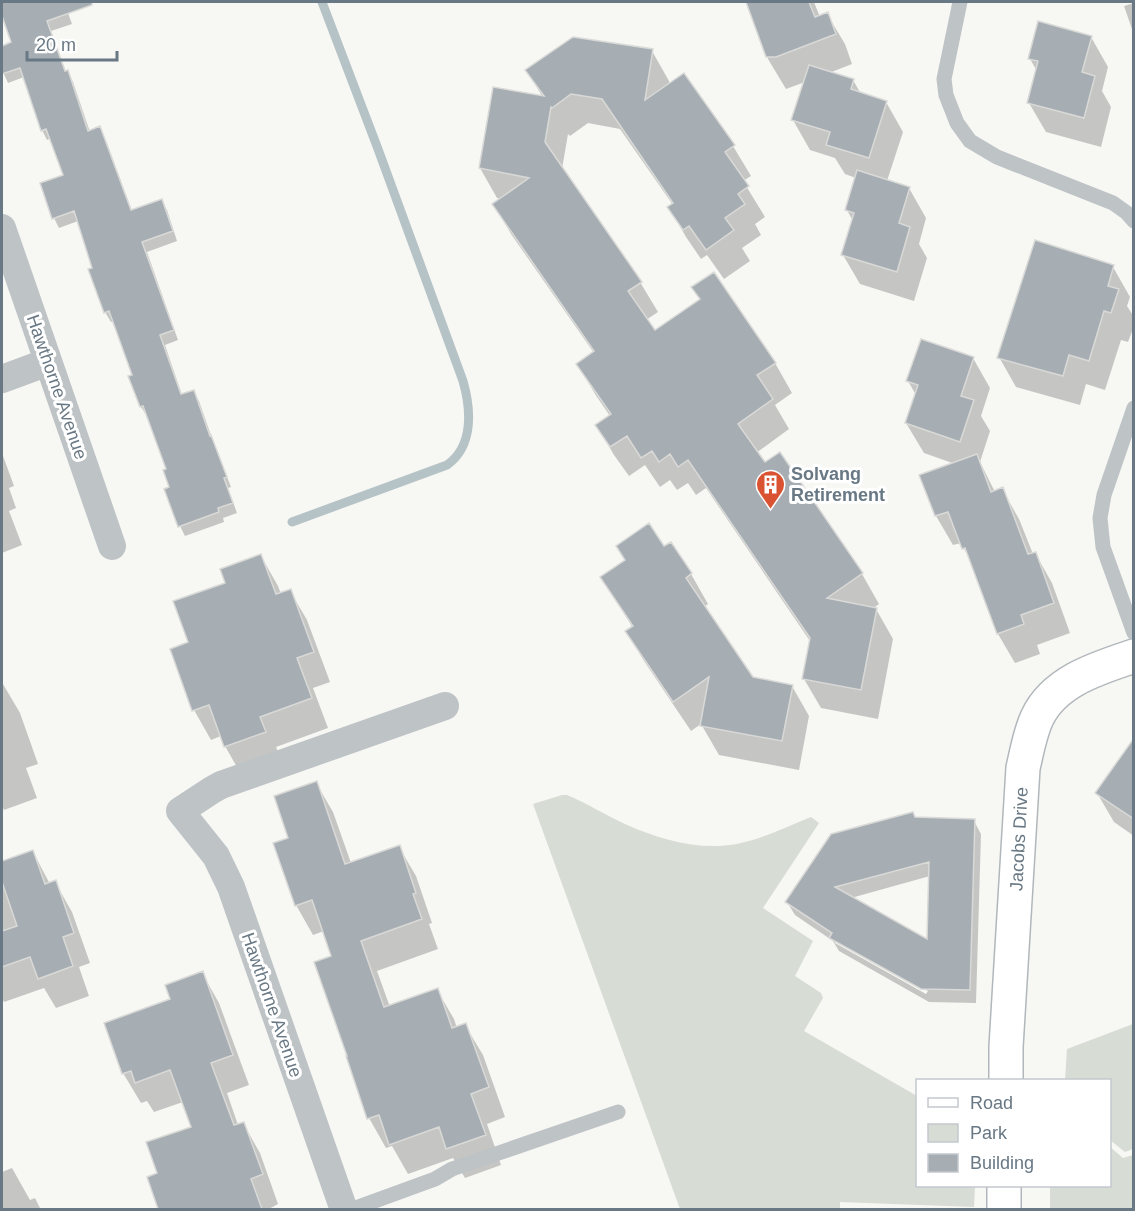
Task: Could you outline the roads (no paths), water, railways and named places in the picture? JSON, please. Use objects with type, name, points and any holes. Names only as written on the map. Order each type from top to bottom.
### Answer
[{"type":"street","name":"Hawthorne Avenue","points":[[2,228],[112,546]]},
{"type":"street","points":[[2,379],[48,362]]},
{"type":"street","name":"Jacobs Drive","points":[[1006,1079],[1023,768],[1031,736],[1037,717],[1050,697],[1068,683],[1134,656]]},
{"type":"street","name":"Hawthorne Avenue","points":[[344,1209],[231,887],[216,856],[180,811],[221,785],[444,706]]},
{"type":"street","points":[[1004,1187],[1004,1209]]},
{"type":"lane","points":[[960,2],[944,79],[951,110],[970,141],[998,157],[1113,203],[1134,221]]},
{"type":"lane","points":[[1134,408],[1104,495],[1100,518],[1103,547],[1134,633]]},
{"type":"lane","points":[[350,1209],[435,1179],[452,1169],[618,1112]]},
{"type":"waterway","points":[[292,522],[447,465],[462,448],[469,415],[463,381],[322,2]]},
{"type":"place","name":"Solvang Retirement","points":[[770,510]]}]
